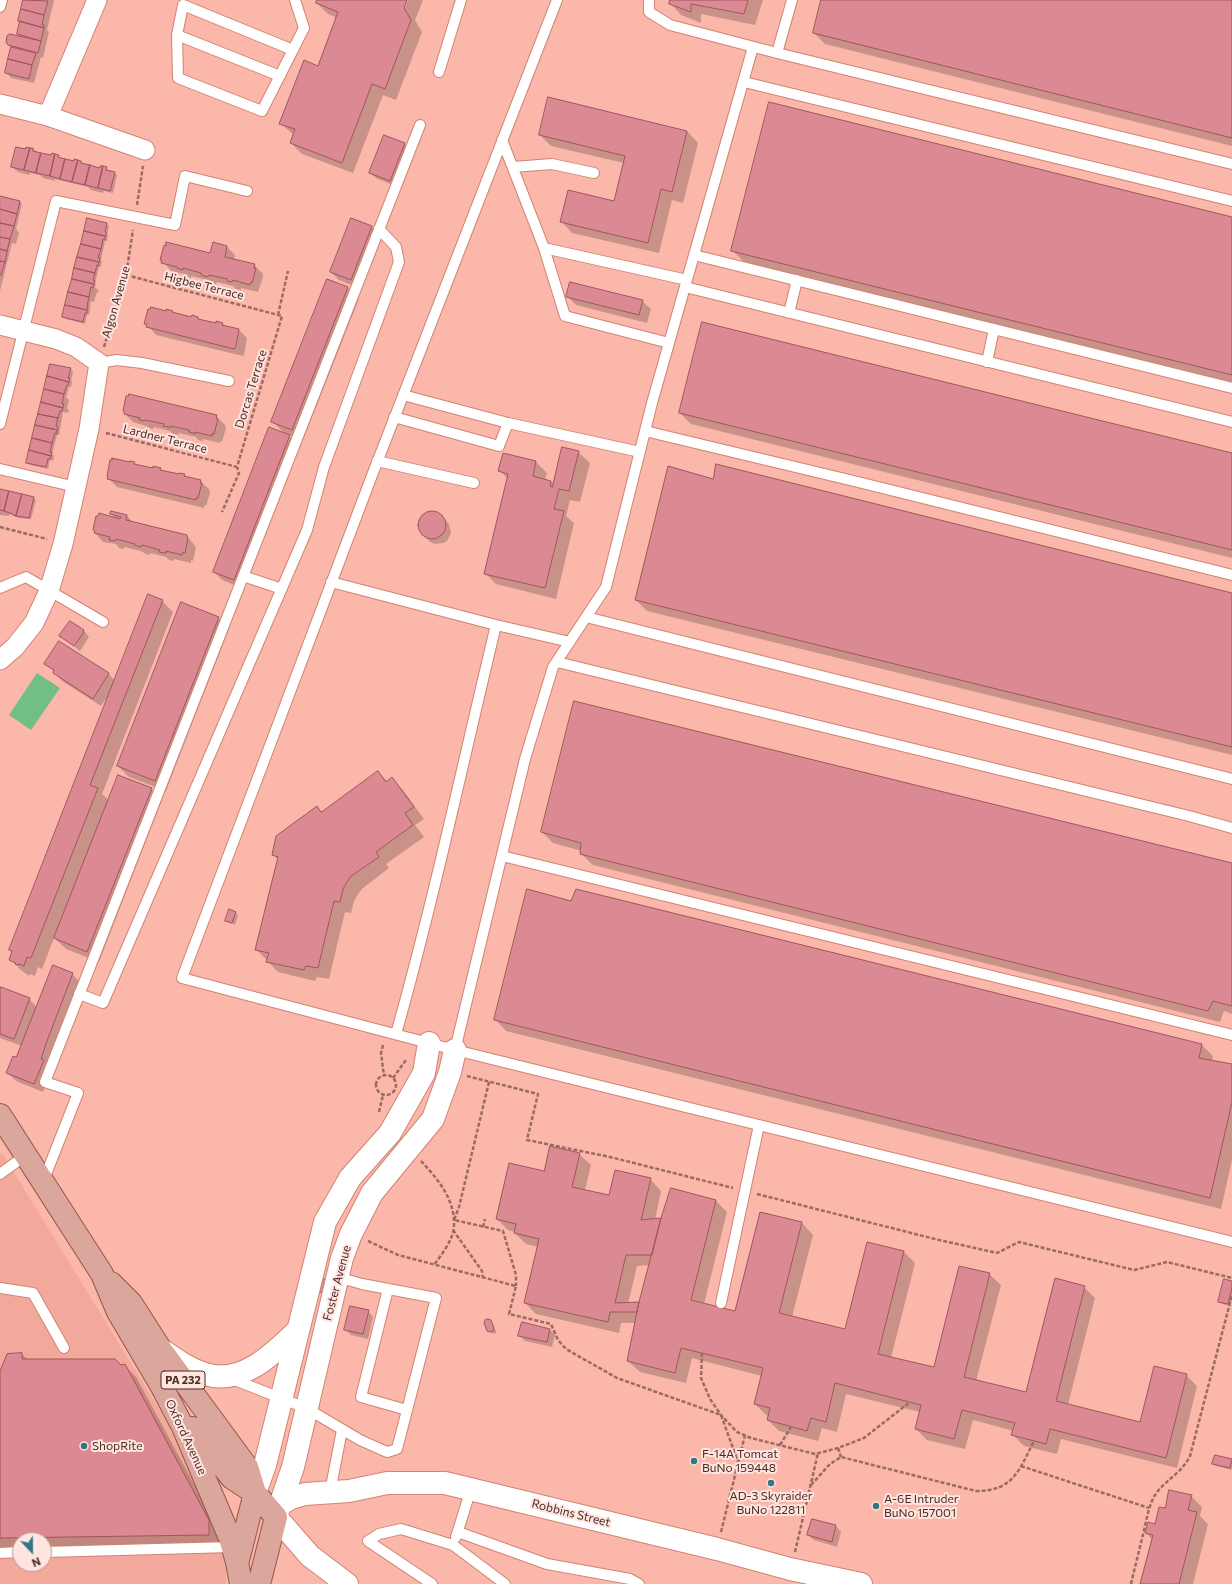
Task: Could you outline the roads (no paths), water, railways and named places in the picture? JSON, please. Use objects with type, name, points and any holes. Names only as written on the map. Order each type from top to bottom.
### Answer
[{"type":"main road","name":"Oxford Avenue","points":[[0,1115],[102,1274],[118,1312],[162,1387],[183,1427],[221,1515],[235,1554],[241,1584]]},
{"type":"main road","name":"Oxford Avenue","points":[[102,1274],[131,1303],[161,1350],[247,1467],[255,1493],[235,1554]]},
{"type":"main road","points":[[162,1387],[192,1428],[232,1478],[255,1493],[278,1511],[259,1584]]},
{"type":"street","points":[[48,116],[97,0]]},
{"type":"street","points":[[0,104],[48,116],[145,150]]},
{"type":"street","points":[[0,324],[56,339],[76,347],[99,363],[89,429],[63,544],[49,591],[34,623],[15,647],[0,660]]},
{"type":"street","points":[[255,1493],[265,1465],[325,1222],[350,1178],[390,1133],[424,1074],[429,1043]]},
{"type":"street","name":"Foster Avenue","points":[[278,1511],[293,1467],[337,1277],[351,1234],[372,1193],[433,1119],[450,1072],[455,1050]]},
{"type":"street","points":[[161,1350],[195,1371],[207,1375],[226,1376],[243,1372],[258,1364],[280,1347],[298,1330]]},
{"type":"street","name":"Robbins Street","points":[[278,1511],[298,1496],[339,1492],[387,1483],[445,1483],[717,1549],[790,1569],[861,1584]]},
{"type":"street","points":[[278,1511],[310,1556],[347,1584]]},
{"type":"lane","points":[[0,7],[2,0]]},
{"type":"lane","points":[[293,50],[183,5],[177,35],[178,78],[262,111],[280,76],[293,50],[304,28],[295,0]]},
{"type":"lane","points":[[439,72],[461,0]]},
{"type":"lane","points":[[557,0],[377,461],[182,978],[455,1050],[1232,1242]]},
{"type":"lane","points":[[649,0],[649,12],[670,25],[777,53],[1232,164]]},
{"type":"lane","points":[[777,53],[792,0]]},
{"type":"lane","points":[[177,35],[280,76]]},
{"type":"lane","points":[[455,1050],[525,759],[553,667],[606,587],[645,431],[753,47]]},
{"type":"lane","points":[[744,82],[1232,201]]},
{"type":"lane","points":[[43,1182],[78,1093],[45,1082],[420,124]]},
{"type":"lane","points":[[502,140],[544,248],[565,316],[669,343]]},
{"type":"lane","points":[[513,167],[552,164],[594,173]]},
{"type":"lane","points":[[0,424],[56,201],[175,225],[185,176],[248,191]]},
{"type":"lane","points":[[79,994],[103,1003],[307,530],[324,467],[399,262],[396,247],[378,229]]},
{"type":"lane","points":[[544,248],[686,283],[789,313],[1232,422]]},
{"type":"lane","points":[[694,255],[1232,388]]},
{"type":"lane","points":[[789,313],[797,280]]},
{"type":"lane","points":[[987,362],[994,329]]},
{"type":"lane","points":[[99,363],[117,360],[142,362],[229,381]]},
{"type":"lane","points":[[403,395],[508,423],[640,452]]},
{"type":"lane","points":[[394,417],[498,446],[508,423]]},
{"type":"lane","points":[[645,431],[858,482],[1232,575]]},
{"type":"lane","points":[[377,461],[474,483]]},
{"type":"lane","points":[[0,469],[76,487]]},
{"type":"lane","points":[[243,576],[282,589]]},
{"type":"lane","points":[[0,588],[26,577],[103,622]]},
{"type":"lane","points":[[331,582],[496,626],[570,642]]},
{"type":"lane","points":[[586,617],[1232,779]]},
{"type":"lane","points":[[396,1034],[438,875],[462,766],[496,626]]},
{"type":"lane","points":[[556,662],[1182,814],[1232,828]]},
{"type":"lane","points":[[502,856],[1232,1035]]},
{"type":"lane","points":[[721,1303],[759,1125]]},
{"type":"lane","points":[[0,1174],[26,1155]]},
{"type":"lane","points":[[226,1376],[306,1408],[342,1430],[387,1452],[397,1449],[436,1298],[337,1277]]},
{"type":"lane","points":[[0,1288],[33,1293],[64,1348]]},
{"type":"lane","points":[[388,1289],[361,1397],[407,1410]]},
{"type":"lane","points":[[339,1492],[342,1430]]},
{"type":"lane","points":[[453,1545],[470,1489]]},
{"type":"lane","points":[[432,1584],[368,1541],[379,1534],[401,1529],[453,1545],[505,1584]]},
{"type":"lane","points":[[458,1532],[547,1564],[630,1579],[639,1584]]},
{"type":"lane","points":[[0,1553],[12,1552]]},
{"type":"lane","points":[[52,1552],[235,1554]]},
{"type":"place","name":"ShopRite","points":[[84,1446]]},
{"type":"place","name":"F-14A Tomcat BuNo 159448","points":[[694,1461]]},
{"type":"place","name":"AD-3 Skyraider BuNo 122811","points":[[771,1483]]},
{"type":"place","name":"A-6E Intruder BuNo 157001","points":[[876,1506]]}]
